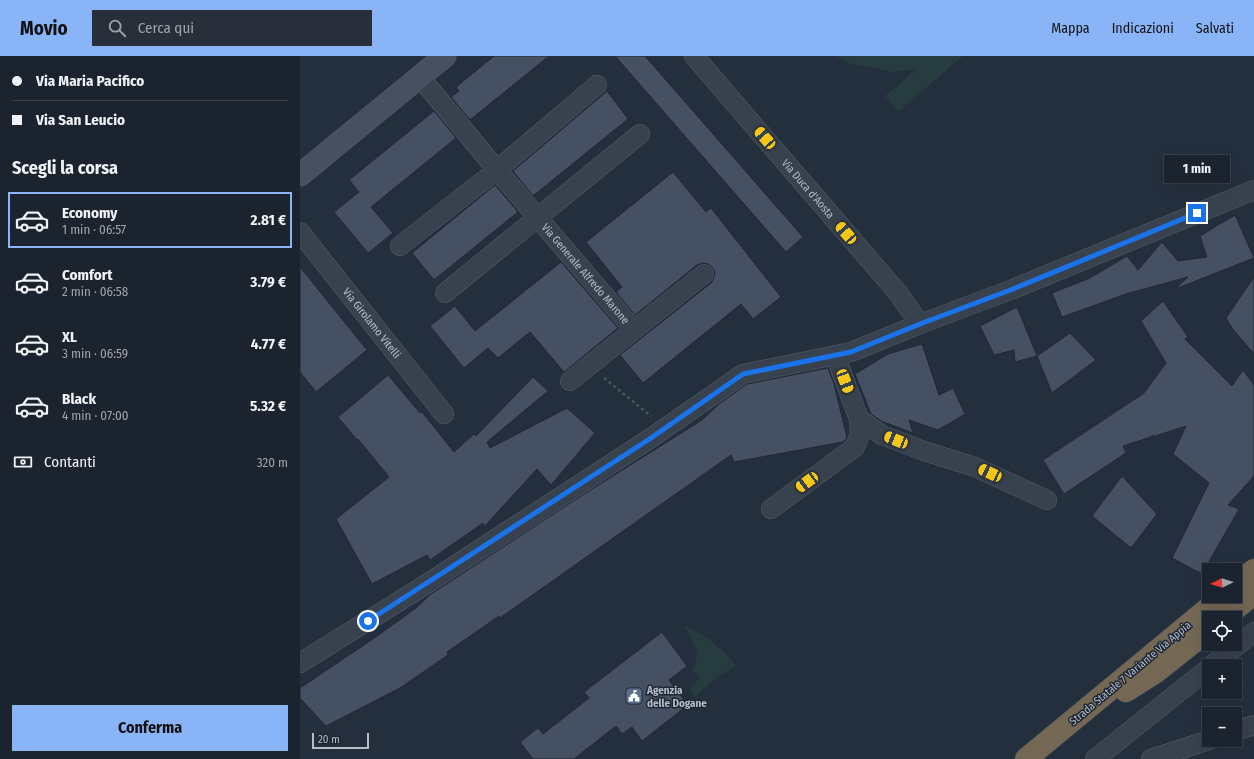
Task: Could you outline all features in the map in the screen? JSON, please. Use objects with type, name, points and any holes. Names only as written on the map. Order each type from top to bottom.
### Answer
[{"type":"highway","points":[[1242,580],[1254,570]]},
{"type":"highway","points":[[1233,611],[1254,594]]},
{"type":"highway","name":"Strada Statale 7 Variante Via Appia","points":[[1029,756],[1215,603]]},
{"type":"highway","name":"Strada Statale 7 Variante Via Appia","points":[[1029,756],[1156,672],[1202,636]]},
{"type":"main road","points":[[300,175],[445,56]]},
{"type":"street","name":"Via Duca d'Aosta","points":[[694,56],[898,293],[920,324]]},
{"type":"street","name":"Via Generale Alfredo Marone","points":[[420,77],[537,218],[634,330]]},
{"type":"street","points":[[400,246],[497,170],[597,85]]},
{"type":"street","name":"Via Generale Alfredo Marone","points":[[446,294],[640,134]]},
{"type":"street","points":[[300,663],[422,587],[665,428],[743,374],[851,352],[1013,289],[1254,190]]},
{"type":"street","name":"Via Girolamo Vitelli","points":[[300,232],[444,414]]},
{"type":"street","name":"Via Generale Alfredo Marone","points":[[570,382],[704,274]]},
{"type":"street","points":[[771,509],[855,447],[860,434],[859,419],[835,355]]},
{"type":"street","points":[[859,419],[882,435],[924,451],[976,467],[1047,500]]},
{"type":"street","points":[[1221,659],[1254,632]]},
{"type":"street","points":[[1095,759],[1202,674]]},
{"type":"street","points":[[1242,729],[1254,726]]},
{"type":"street","points":[[1151,759],[1202,742]]},
{"type":"path","points":[[589,366],[665,428]]},
{"type":"green space","points":[[836,56],[963,56],[899,111],[885,96],[917,69],[893,72],[848,63]]},
{"type":"green space","points":[[684,626],[706,637],[726,654],[736,666],[719,676],[694,697],[690,689],[700,678],[692,670],[697,659],[697,653],[691,636]]},
{"type":"building","points":[[494,56],[549,56],[470,120],[451,97],[459,91],[456,87]]},
{"type":"building","points":[[615,56],[645,56],[803,237],[786,252]]},
{"type":"building","points":[[607,91],[628,119],[533,196],[513,171]]},
{"type":"building","points":[[434,111],[456,138],[371,207],[393,233],[368,253],[334,212],[359,192],[349,180]]},
{"type":"building","points":[[673,172],[706,212],[711,208],[781,297],[753,319],[741,304],[643,383],[620,355],[711,283],[715,272],[708,264],[702,263],[697,265],[635,315],[616,292],[622,287],[586,242]]},
{"type":"building","points":[[495,185],[518,212],[434,280],[412,253]]},
{"type":"building","points":[[1235,215],[1254,258],[1178,288],[1177,287],[1188,277],[1126,294],[1062,317],[1052,293],[1090,278],[1127,256],[1138,270],[1162,242],[1178,261],[1207,257],[1200,236]]},
{"type":"building","points":[[561,262],[618,328],[564,372],[530,332],[498,358],[488,348],[464,368],[430,326],[455,306],[475,331]]},
{"type":"building","points":[[300,267],[367,350],[316,392],[300,372]]},
{"type":"building","points":[[1254,277],[1254,354],[1232,328],[1226,318]]},
{"type":"building","points":[[1163,301],[1188,337],[1185,339],[1232,386],[1243,370],[1254,385],[1254,476],[1228,505],[1239,509],[1208,563],[1202,563],[1202,574],[1172,558],[1209,483],[1173,454],[1186,426],[1123,446],[1126,453],[1064,494],[1043,460],[1144,393],[1166,363],[1141,321]]},
{"type":"building","points":[[1017,307],[1037,356],[1015,362],[1014,350],[994,355],[980,326]]},
{"type":"building","points":[[1070,333],[1096,360],[1052,393],[1037,356]]},
{"type":"building","points":[[922,344],[939,395],[953,388],[965,414],[938,430],[909,420],[913,433],[881,421],[871,414],[855,374],[888,354]]},
{"type":"building","points":[[828,368],[834,384],[847,438],[843,442],[734,462],[731,455],[500,618],[499,616],[447,652],[448,655],[400,688],[326,726],[300,698],[300,688],[416,608],[431,594],[581,496],[702,420],[719,404],[747,384]]},
{"type":"building","points":[[388,375],[420,413],[422,412],[454,452],[474,434],[476,436],[533,377],[548,391],[487,442],[490,448],[567,408],[595,433],[551,485],[537,469],[484,527],[483,523],[430,560],[427,555],[372,584],[336,519],[389,477],[338,417]]},
{"type":"building","points":[[1122,476],[1157,514],[1131,548],[1092,516]]},
{"type":"building","name":"Agenzia delle Dogane","points":[[662,632],[687,666],[669,680],[688,705],[642,741],[632,727],[622,734],[616,726],[574,759],[533,759],[520,742],[538,728],[543,734],[589,698],[584,692]]},
{"type":"place","name":"Agenzia delle Dogane","points":[[634,696]]},
{"type":"route","points":[[368,621],[651,438],[743,374],[851,352],[1013,289],[1197,213]]}]
